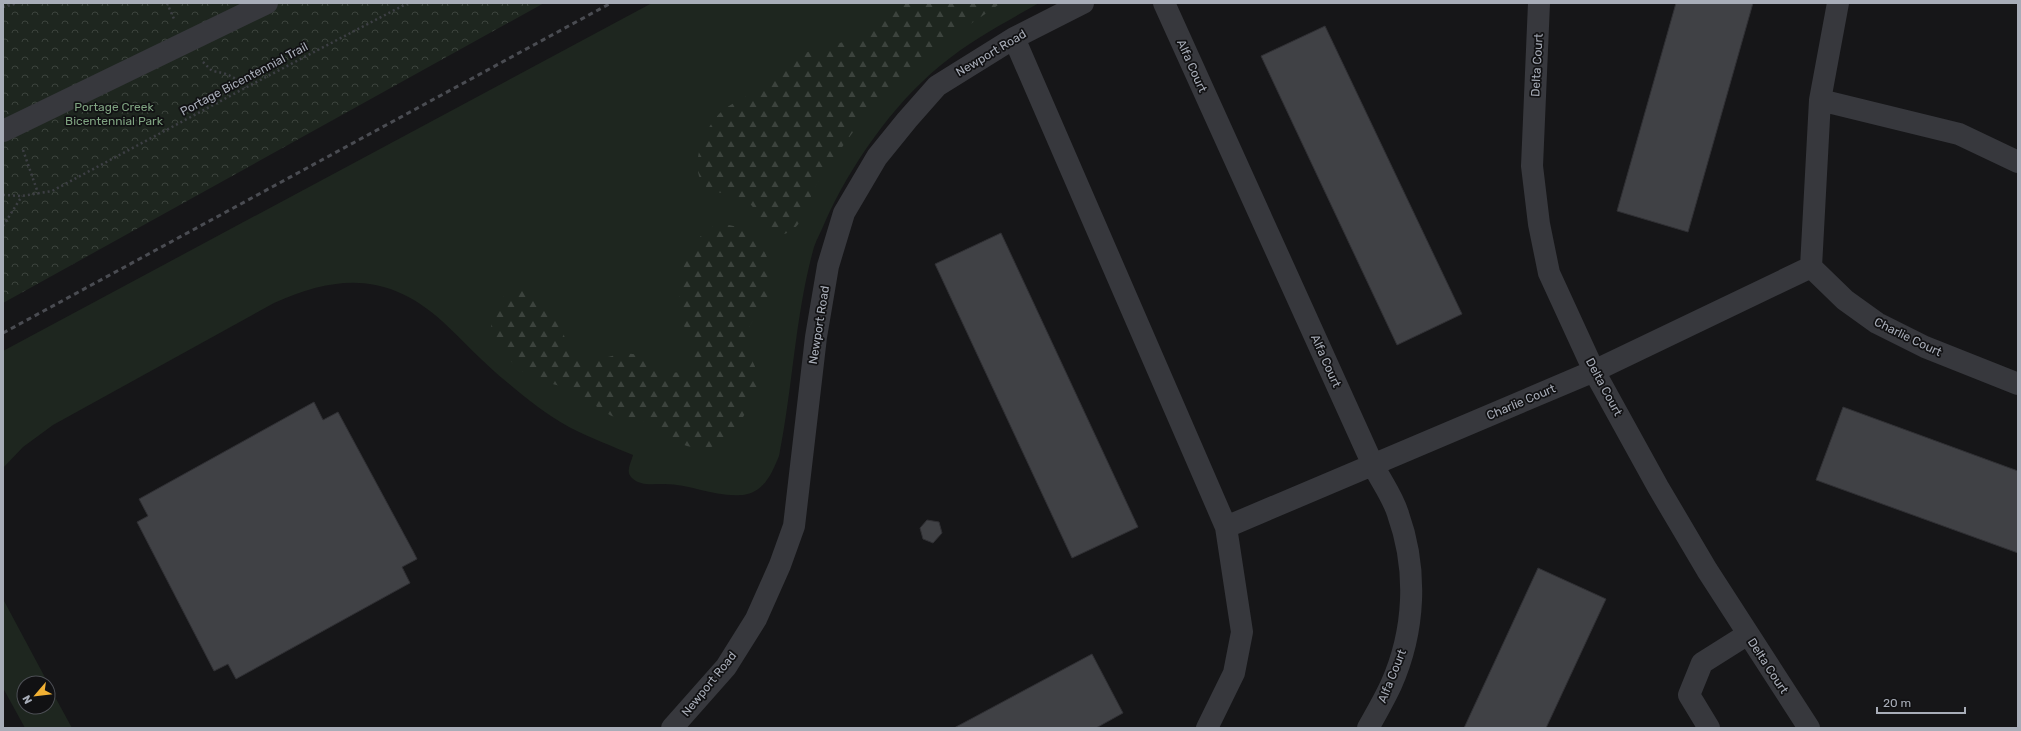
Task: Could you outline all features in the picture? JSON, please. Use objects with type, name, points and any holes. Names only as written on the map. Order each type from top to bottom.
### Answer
[{"type":"street","points":[[9,128],[266,3]]},
{"type":"street","name":"Newport Road","points":[[679,726],[726,667],[756,619],[780,565],[794,526],[816,337],[828,266],[844,213],[877,157],[906,120],[937,86],[1014,38],[1083,3]]},
{"type":"street","name":"Alfa Court","points":[[1164,3],[1373,465],[1398,513],[1408,553],[1412,598],[1404,648],[1391,685],[1368,728]]},
{"type":"street","name":"Delta Court","points":[[1539,3],[1532,166],[1539,224],[1549,273],[1594,371],[1658,487],[1707,570],[1809,728]]},
{"type":"street","points":[[1811,267],[1820,100],[1838,3]]},
{"type":"street","points":[[1014,38],[1226,527],[1242,632],[1234,673],[1208,728]]},
{"type":"street","points":[[1820,100],[1959,134],[2018,162]]},
{"type":"street","name":"Charlie Court","points":[[1226,527],[1594,371],[1811,267],[1845,300],[1877,323],[1925,347],[2018,384]]},
{"type":"street","points":[[1709,728],[1689,695],[1702,662],[1748,634]]},
{"type":"path","points":[[3,7],[18,3]]},
{"type":"path","name":"Portage Bicentennial Trail","points":[[3,195],[22,196],[52,191],[244,88],[408,3]]},
{"type":"path","points":[[185,42],[212,72],[224,72],[238,80],[244,88]]},
{"type":"path","points":[[9,128],[38,193]]},
{"type":"path","points":[[3,226],[22,196]]},
{"type":"green space","name":"Portage Creek Bicentennial Park","points":[[3,3],[544,3],[3,303]]},
{"type":"green space","points":[[652,3],[1039,3],[964,47],[923,81],[906,98],[874,137],[847,179],[814,247],[802,299],[788,404],[779,456],[770,475],[760,488],[754,492],[746,494],[731,495],[672,484],[646,484],[635,481],[629,473],[629,467],[633,455],[577,431],[545,412],[499,376],[442,321],[422,305],[381,286],[361,283],[340,283],[319,287],[274,303],[53,425],[23,447],[3,468],[3,351]]},
{"type":"green space","points":[[892,3],[1001,3],[929,53],[895,83],[856,129],[822,176],[815,187],[799,224],[789,232],[782,234],[776,233],[765,224],[747,201],[713,191],[702,183],[698,168],[699,151],[710,126],[720,113],[752,92],[787,61],[808,52],[848,40],[872,28],[882,18]]},
{"type":"green space","points":[[717,224],[729,225],[750,235],[759,244],[765,254],[770,265],[771,277],[770,290],[764,304],[752,322],[747,336],[749,353],[758,375],[757,386],[750,404],[740,422],[723,442],[715,446],[705,448],[687,446],[645,421],[617,418],[600,409],[572,390],[563,386],[542,382],[524,373],[507,357],[494,337],[491,327],[491,316],[495,306],[506,295],[514,291],[529,291],[542,299],[553,311],[560,324],[568,346],[577,356],[591,360],[626,353],[641,357],[662,369],[676,372],[684,371],[693,366],[693,351],[683,324],[680,309],[679,297],[682,272],[691,249],[698,239]]},
{"type":"green space","points":[[3,599],[44,675],[16,675],[16,712],[3,688]]},
{"type":"green space","points":[[56,699],[72,728],[25,728],[18,715],[56,715]]},
{"type":"building","points":[[1676,3],[1753,3],[1688,232],[1617,211]]},
{"type":"building","points":[[1325,26],[1462,314],[1397,345],[1261,56]]},
{"type":"building","points":[[1001,233],[1138,527],[1072,558],[935,264]]},
{"type":"building","points":[[314,402],[323,420],[338,412],[417,559],[402,567],[410,583],[236,679],[228,664],[214,671],[137,522],[148,516],[139,499]]},
{"type":"building","points":[[1843,407],[2018,471],[2018,553],[1816,480]]},
{"type":"building","points":[[927,520],[939,522],[942,533],[933,543],[923,539],[920,528]]},
{"type":"building","points":[[1538,568],[1606,599],[1546,728],[1464,728]]},
{"type":"building","points":[[1092,654],[1123,713],[1096,728],[954,728]]},
{"type":"railway","points":[[3,333],[611,3]]}]
